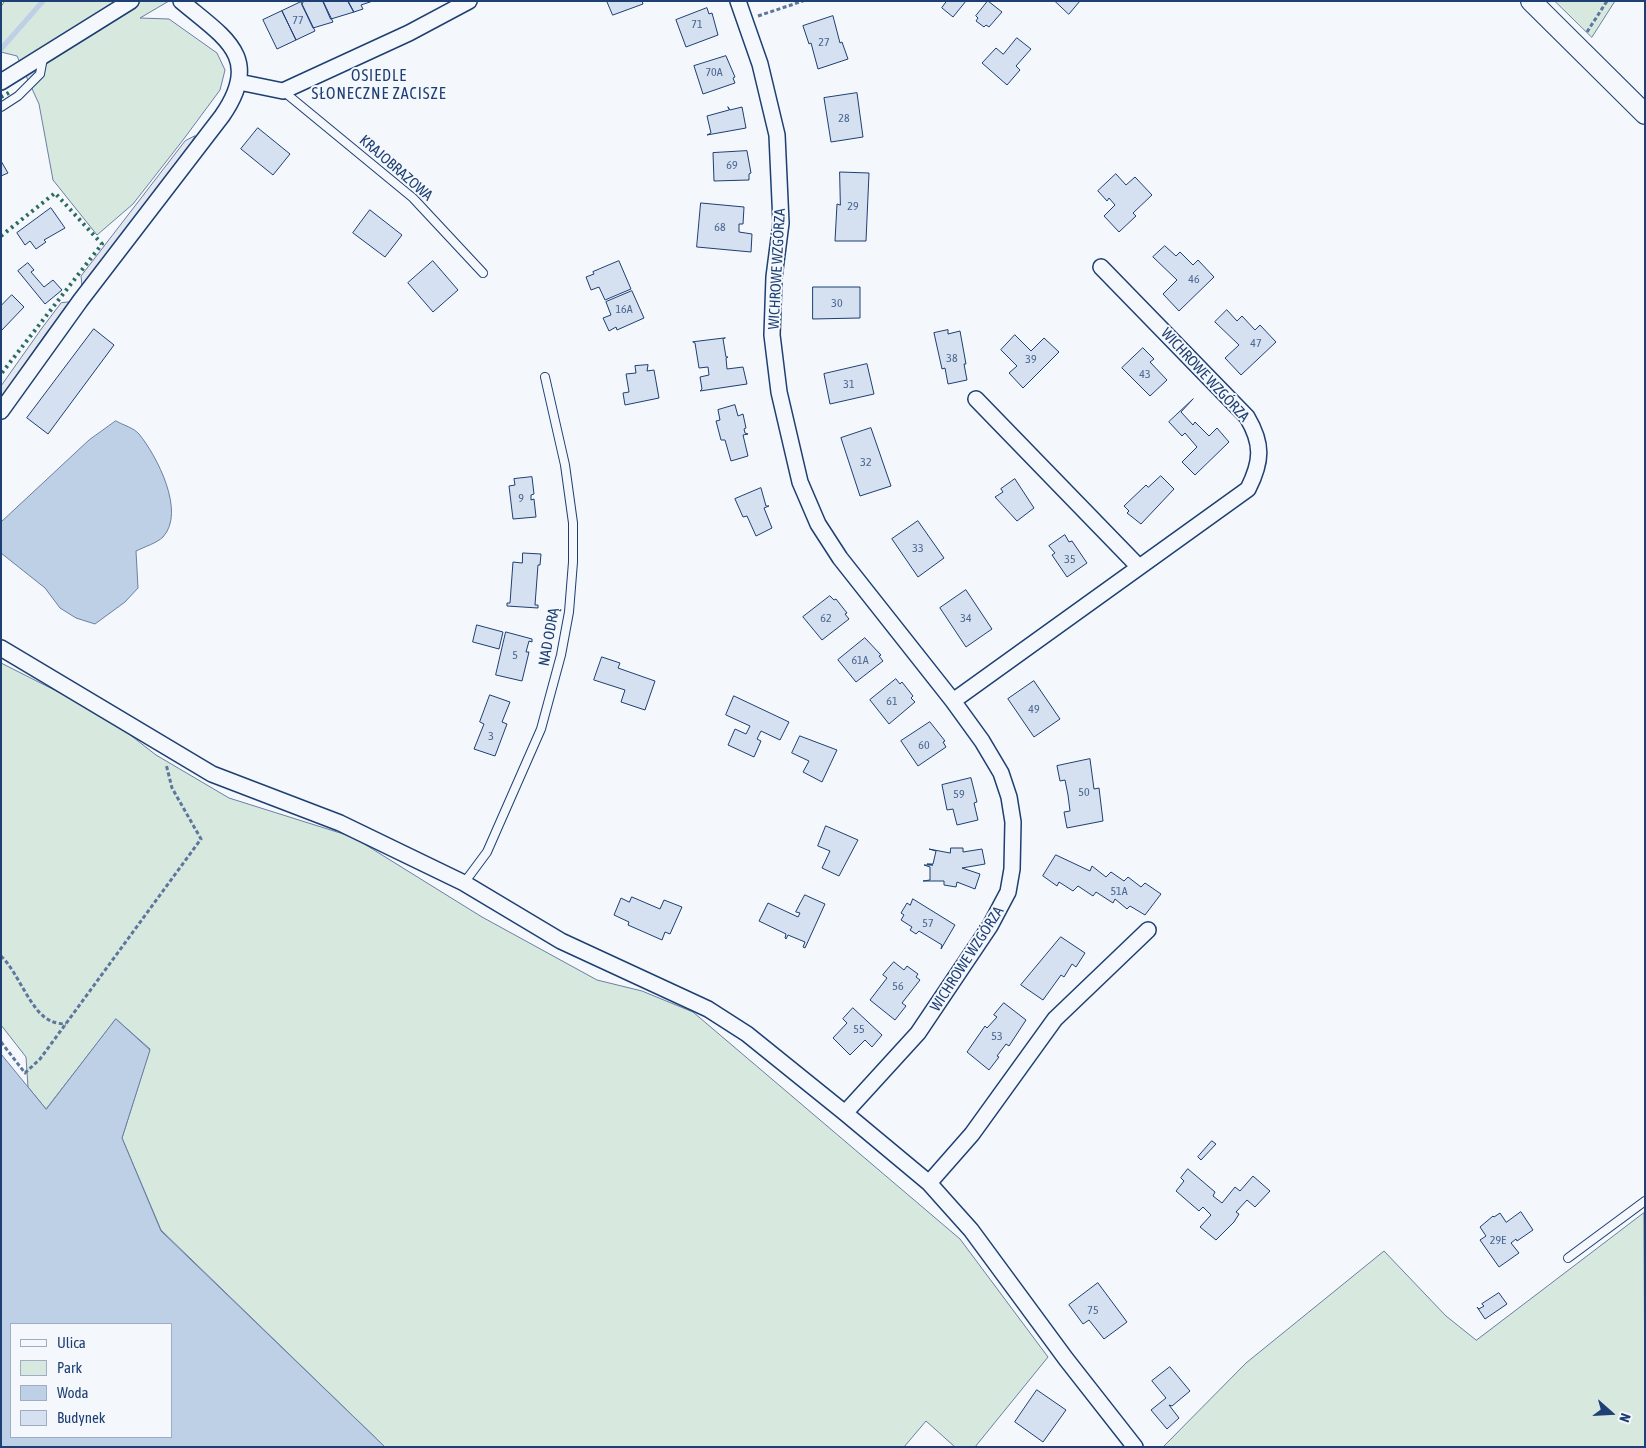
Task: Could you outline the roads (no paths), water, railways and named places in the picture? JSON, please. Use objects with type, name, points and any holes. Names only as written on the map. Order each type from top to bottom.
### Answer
[{"type":"street","points":[[1,82],[131,1]]},
{"type":"street","points":[[1,411],[80,301],[222,116],[237,93],[239,64],[236,52],[228,40],[181,1]]},
{"type":"street","points":[[239,82],[283,91],[409,33],[469,1]]},
{"type":"street","name":"WICHROWE WZGÓRZA","points":[[738,1],[760,64],[777,135],[781,223],[774,277],[772,335],[779,392],[800,482],[818,524],[840,558],[953,701],[996,765],[1009,797],[1013,822],[1013,849],[1008,892],[990,926],[918,1033],[845,1113]]},
{"type":"street","points":[[1531,1],[1645,114]]},
{"type":"street","name":"WICHROWE WZGÓRZA","points":[[953,701],[1248,489],[1258,469],[1259,450],[1256,432],[1247,417],[1101,267]]},
{"type":"street","points":[[976,399],[1139,567]]},
{"type":"street","points":[[1,648],[212,774],[340,823],[464,883],[561,941],[708,1008],[747,1034],[928,1183],[971,1230],[1066,1359],[1135,1447]]},
{"type":"street","points":[[928,1183],[972,1134],[1055,1019],[1148,930]]},
{"type":"lane","points":[[1,108],[18,96],[40,74],[42,58]]},
{"type":"lane","name":"KRAJOBRAZOWA","points":[[283,91],[413,198],[483,273]]},
{"type":"lane","name":"NAD ODRĄ","points":[[464,883],[487,852],[541,729],[561,655],[569,612],[573,562],[573,523],[565,465],[545,377]]},
{"type":"lane","points":[[1568,1258],[1645,1201]]},
{"type":"water","points":[[116,421],[137,432],[154,456],[166,484],[171,513],[169,526],[163,537],[136,551],[138,588],[125,602],[95,624],[76,618],[60,608],[45,588],[1,553],[1,522],[89,440]]},
{"type":"water","points":[[116,1019],[150,1050],[122,1138],[161,1231],[385,1447],[1,1447],[1,1054],[46,1109]]},
{"type":"waterway","points":[[1,49],[43,1]]},
{"type":"district","name":"OSIEDLE SŁONECZNE ZACISZE","points":[[379,85]]}]
